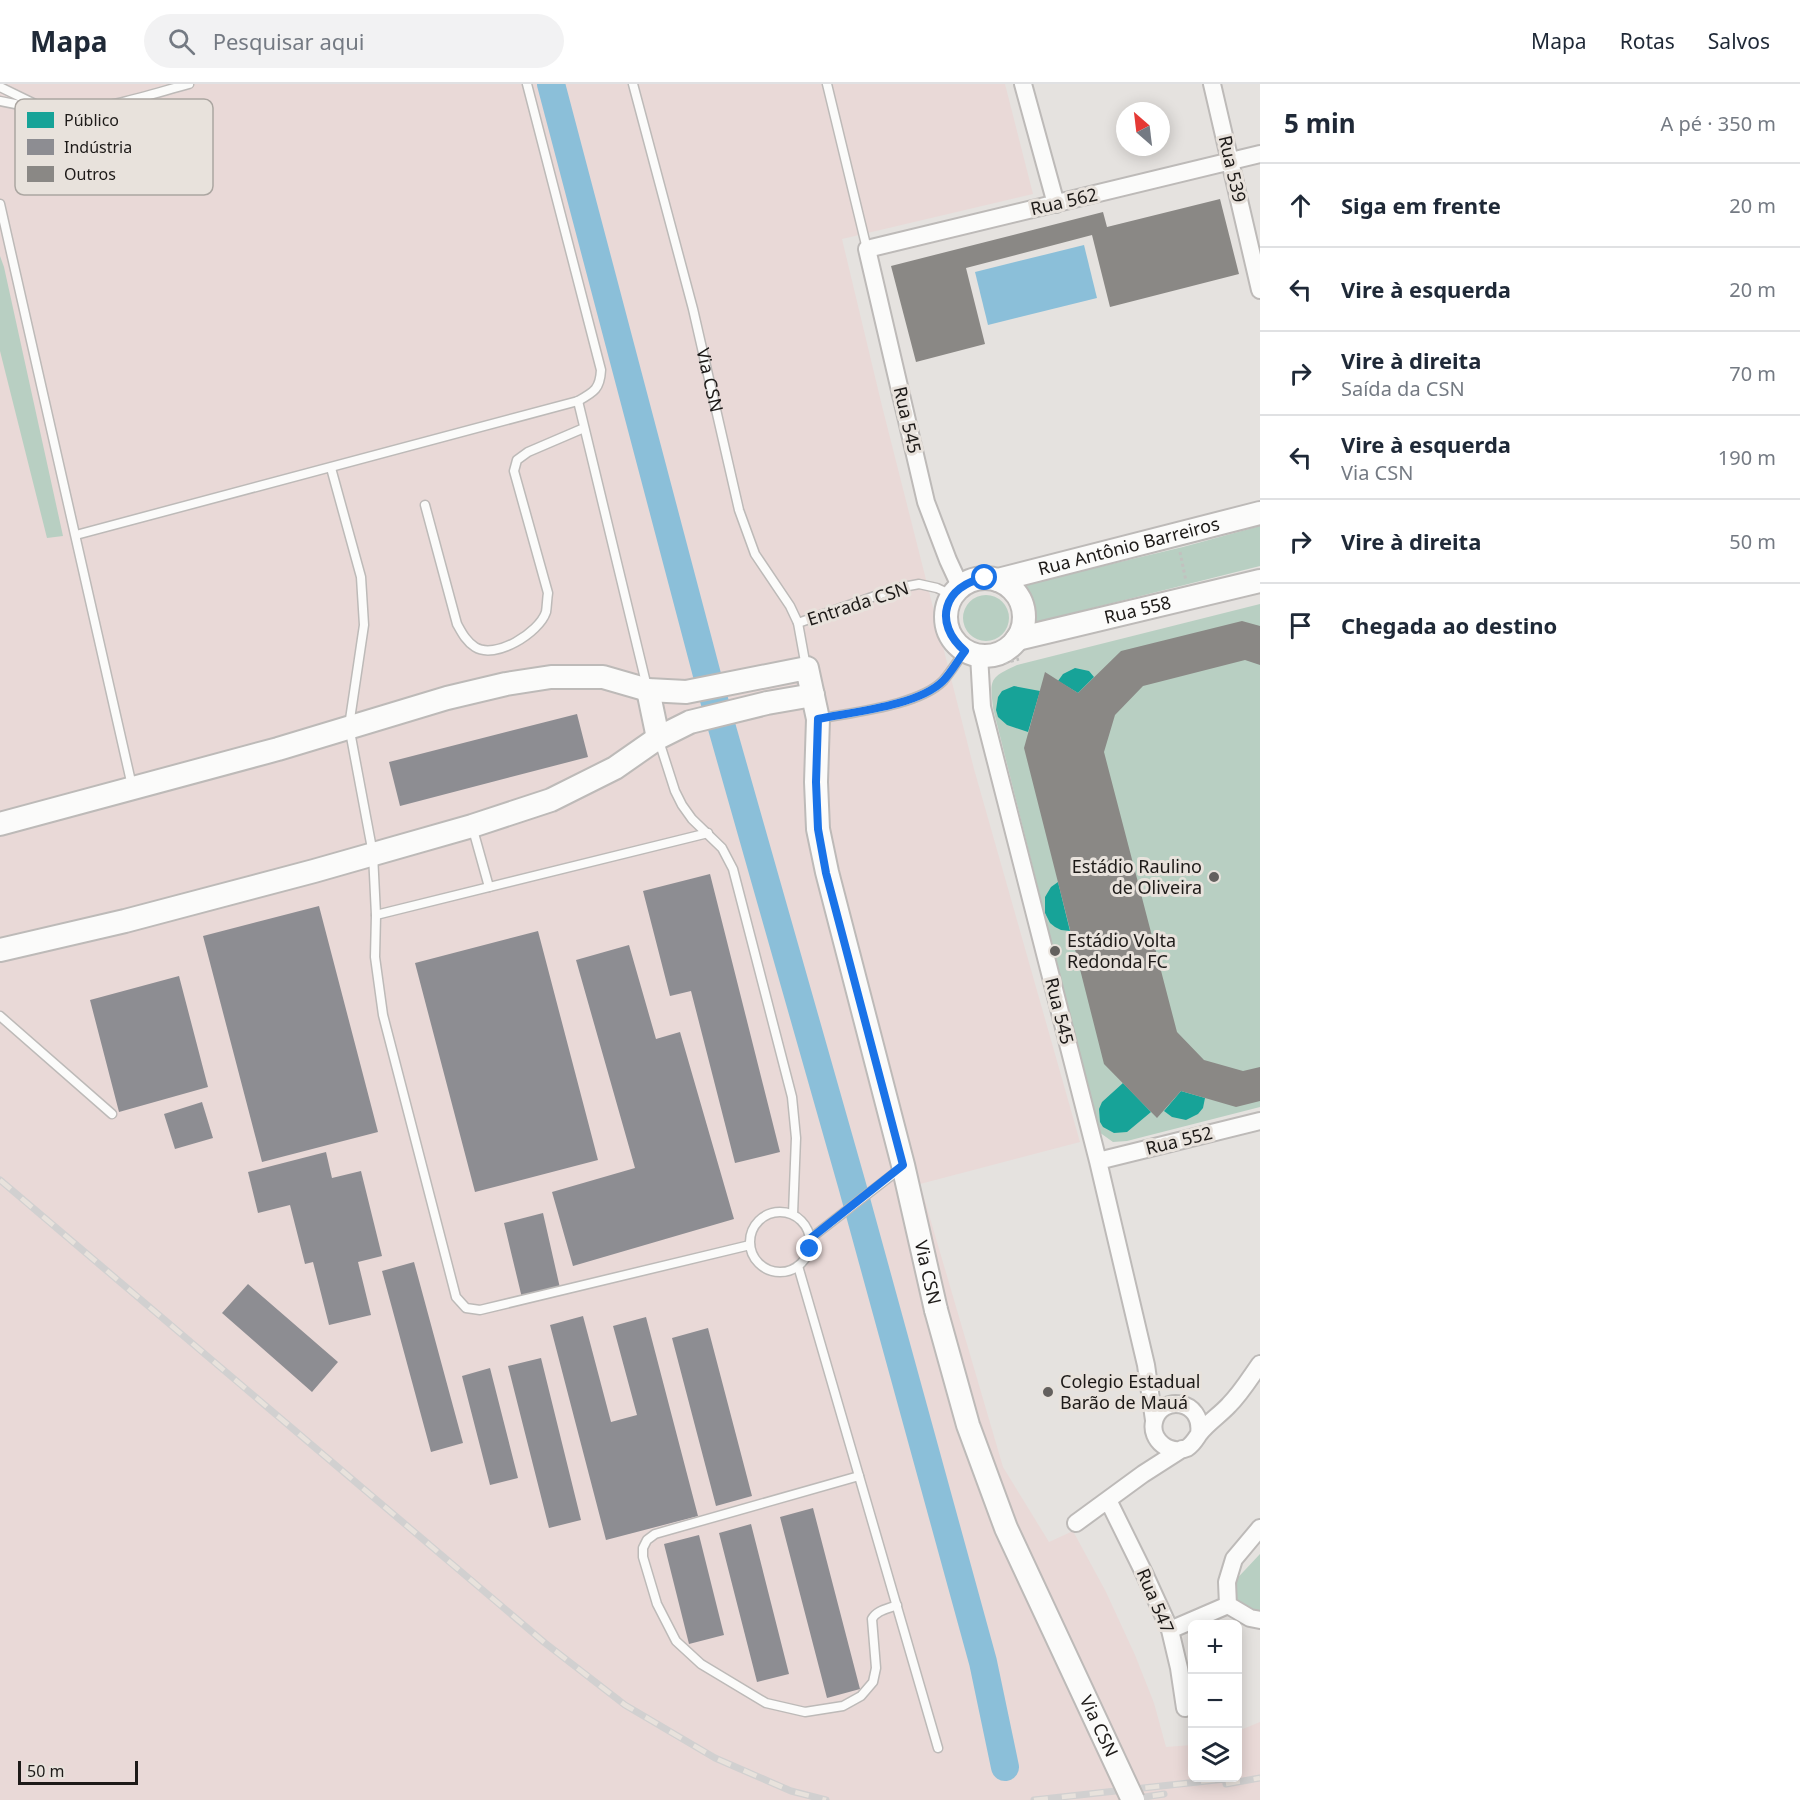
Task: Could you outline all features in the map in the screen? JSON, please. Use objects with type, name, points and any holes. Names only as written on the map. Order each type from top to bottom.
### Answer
[{"type":"street","points":[[1023,84],[1056,204]]},
{"type":"street","name":"Rua 539","points":[[1212,84],[1231,162],[1253,227],[1260,290]]},
{"type":"street","name":"Rua 562","points":[[867,249],[1260,154]]},
{"type":"street","name":"Rua 545","points":[[867,249],[926,502],[956,591]]},
{"type":"street","name":"Rua Antônio Barreiros","points":[[998,580],[1260,513]]},
{"type":"street","points":[[985,578],[998,580],[1008,585],[1017,594],[1022,604],[1024,616],[1022,628],[1010,647],[1000,653],[990,656],[972,653],[955,642],[948,632],[945,619],[947,607],[956,591],[972,580],[985,578]]},
{"type":"street","name":"Rua 558","points":[[1017,639],[1260,581]]},
{"type":"street","name":"Rua 545","points":[[972,653],[982,707],[1098,1161],[1146,1365],[1155,1420]]},
{"type":"street","points":[[0,824],[278,749],[349,726],[506,684],[551,677],[603,677],[648,690],[686,692],[807,668]]},
{"type":"street","name":"Via CSN","points":[[807,668],[818,719],[816,782],[818,829],[826,873],[895,1172],[968,1425],[1006,1528],[1133,1800]]},
{"type":"street","points":[[648,690],[658,738]]},
{"type":"street","points":[[0,950],[125,921],[373,855],[472,826],[551,800],[615,768],[658,738],[690,722],[767,703],[813,695]]},
{"type":"street","name":"Rua 552","points":[[1098,1161],[1260,1121]]},
{"type":"street","points":[[1076,1523],[1143,1474],[1195,1442],[1199,1434],[1230,1404],[1260,1364]]},
{"type":"street","name":"Rua 545","points":[[1146,1365],[1165,1396],[1174,1404]]},
{"type":"street","points":[[1192,1409],[1207,1409],[1230,1404]]},
{"type":"street","points":[[1143,1474],[1156,1447],[1155,1420],[1166,1406],[1184,1405],[1192,1409],[1198,1416],[1199,1434]]},
{"type":"street","points":[[1156,1438],[1170,1449],[1182,1449]]},
{"type":"street","name":"Rua 547","points":[[1108,1500],[1170,1630],[1185,1708]]},
{"type":"street","points":[[1228,1605],[1227,1582],[1234,1559],[1260,1528]]},
{"type":"street","points":[[1170,1630],[1228,1605]]},
{"type":"street","points":[[1228,1605],[1250,1618],[1260,1620]]},
{"type":"lane","points":[[130,99],[189,84]]},
{"type":"lane","points":[[76,536],[578,401],[594,392],[600,382],[601,370],[527,84]]},
{"type":"lane","name":"Via CSN","points":[[633,84],[693,309],[740,510],[755,554],[790,606],[798,623],[807,668]]},
{"type":"lane","points":[[827,84],[867,249]]},
{"type":"lane","points":[[0,87],[26,99]]},
{"type":"lane","points":[[0,101],[15,103]]},
{"type":"lane","points":[[0,204],[133,789]]},
{"type":"lane","points":[[578,401],[648,690]]},
{"type":"lane","points":[[425,505],[458,624],[466,639],[477,648],[492,650],[514,643],[536,628],[546,613],[548,593],[514,471],[518,460],[528,452],[584,428]]},
{"type":"lane","points":[[331,468],[361,577],[364,625],[349,726],[373,855],[376,915],[375,957],[383,1015],[456,1297],[466,1308],[480,1310],[750,1245]]},
{"type":"lane","name":"Entrada CSN","points":[[798,623],[898,588],[918,584],[956,591]]},
{"type":"lane","points":[[818,719],[900,702],[921,695],[942,682],[972,653]]},
{"type":"lane","points":[[658,738],[675,790],[692,819],[722,848],[733,869],[792,1097],[796,1138],[793,1214]]},
{"type":"lane","points":[[472,826],[489,887]]},
{"type":"lane","points":[[376,915],[708,833]]},
{"type":"lane","points":[[0,1016],[112,1114]]},
{"type":"lane","points":[[811,1238],[895,1172]]},
{"type":"lane","points":[[782,1211],[793,1214],[808,1228],[811,1238],[806,1258],[789,1271],[768,1270],[759,1264],[750,1245],[755,1225],[762,1217],[772,1212],[782,1211]]},
{"type":"lane","points":[[798,1266],[938,1748]]},
{"type":"lane","points":[[859,1476],[655,1534],[647,1539],[643,1548],[643,1557],[657,1604],[676,1641],[701,1664],[766,1703],[805,1712],[843,1706],[861,1696],[873,1682],[876,1668],[872,1619],[878,1612],[897,1605]]},
{"type":"path","points":[[1179,548],[1186,585]]},
{"type":"shaded area","points":[[0,84],[1005,84],[1033,194],[842,239],[974,769],[1080,1142],[920,1184],[1003,1467],[1049,1542],[1073,1531],[1106,1592],[1135,1655],[1154,1703],[1166,1747],[1188,1745],[1188,1782],[1242,1782],[1242,1729],[1260,1722],[1260,1800],[0,1800]]},
{"type":"green space","points":[[0,256],[63,536],[47,538],[0,351]]},
{"type":"green space","points":[[1260,526],[1260,566],[1033,623],[1031,600],[1023,585]]},
{"type":"green space","points":[[986,595],[1002,602],[1009,618],[1002,634],[986,641],[970,634],[963,618],[970,602]]},
{"type":"green space","points":[[1260,604],[1260,1107],[1127,1141],[1113,1142],[1099,1132],[993,708],[993,680],[1017,665]]},
{"type":"green space","points":[[1260,1554],[1260,1619],[1234,1600],[1229,1587]]},
{"type":"water","points":[[1084,245],[1097,298],[988,325],[975,272]]},
{"type":"building: Público","points":[[1075,668],[1089,671],[1094,677],[1078,693],[1058,681],[1063,674]]},
{"type":"building: Público","points":[[1014,686],[1040,691],[1028,732],[1007,725],[998,717],[996,710],[998,697],[1002,691]]},
{"type":"building: Público","points":[[1058,882],[1070,931],[1055,927],[1045,913],[1045,897],[1051,887]]},
{"type":"building: Público","points":[[1123,1083],[1151,1112],[1127,1132],[1114,1133],[1103,1127],[1100,1122],[1099,1109],[1102,1102]]},
{"type":"building: Público","points":[[1181,1091],[1205,1098],[1203,1108],[1198,1114],[1186,1120],[1172,1117],[1164,1111]]},
{"type":"building: Indústria","points":[[577,714],[588,757],[400,806],[389,762]]},
{"type":"building: Indústria","points":[[710,874],[780,1152],[735,1163],[691,991],[670,996],[643,891]]},
{"type":"building: Indústria","points":[[319,906],[378,1132],[262,1162],[203,936]]},
{"type":"building: Indústria","points":[[538,931],[598,1160],[475,1192],[415,963]]},
{"type":"building: Indústria","points":[[629,945],[656,1039],[680,1032],[734,1219],[573,1266],[552,1192],[635,1168],[576,960]]},
{"type":"building: Indústria","points":[[179,976],[208,1087],[119,1112],[90,1000]]},
{"type":"building: Indústria","points":[[202,1102],[213,1138],[175,1149],[164,1114]]},
{"type":"building: Indústria","points":[[326,1152],[332,1178],[361,1171],[382,1256],[358,1262],[371,1315],[329,1325],[313,1262],[305,1264],[290,1205],[258,1213],[248,1172]]},
{"type":"building: Indústria","points":[[543,1213],[560,1288],[522,1298],[504,1223]]},
{"type":"building: Indústria","points":[[414,1262],[463,1443],[431,1452],[382,1271]]},
{"type":"building: Indústria","points":[[248,1284],[338,1362],[312,1392],[222,1313]]},
{"type":"building: Indústria","points":[[583,1316],[611,1422],[637,1415],[613,1326],[646,1317],[698,1516],[606,1540],[550,1325]]},
{"type":"building: Indústria","points":[[708,1328],[752,1496],[716,1506],[672,1338]]},
{"type":"building: Indústria","points":[[541,1358],[581,1520],[549,1528],[508,1366]]},
{"type":"building: Indústria","points":[[490,1368],[518,1478],[490,1485],[462,1376]]},
{"type":"building: Indústria","points":[[813,1508],[860,1689],[827,1698],[780,1517]]},
{"type":"building: Indústria","points":[[751,1524],[789,1674],[757,1682],[719,1533]]},
{"type":"building: Indústria","points":[[699,1535],[724,1635],[689,1644],[664,1544]]},
{"type":"building: Outros","points":[[1220,199],[1239,274],[1110,307],[1092,235],[966,268],[985,344],[916,362],[891,266],[1103,212],[1107,227]]},
{"type":"building: Outros","points":[[1242,621],[1260,626],[1260,665],[1245,660],[1143,686],[1115,715],[1104,752],[1177,1032],[1204,1060],[1243,1071],[1260,1067],[1260,1101],[1236,1107],[1181,1091],[1157,1118],[1104,1064],[1024,748],[1045,672],[1078,693],[1121,651]]},
{"type":"waterway","points":[[551,84],[707,675],[852,1185],[983,1662],[1005,1767]]},
{"type":"railway","points":[[0,1180],[545,1643],[625,1705],[715,1758],[791,1791],[826,1800]]},
{"type":"railway","points":[[1226,1784],[1260,1778]]},
{"type":"railway","points":[[1034,1800],[1198,1782]]},
{"type":"railway","points":[[1125,1800],[1164,1794]]},
{"type":"place","name":"Estádio Raulino de Oliveira","points":[[1214,877]]},
{"type":"place","name":"Estádio Volta Redonda FC","points":[[1055,951]]},
{"type":"place","name":"Colegio Estadual Barão de Mauá","points":[[1048,1392]]},
{"type":"route","points":[[810,1249],[811,1238],[903,1165],[826,873],[818,829],[816,782],[818,719],[900,702],[921,695],[942,682],[965,651],[948,632],[945,619],[947,607],[952,595],[960,586],[972,580],[985,578]]}]
